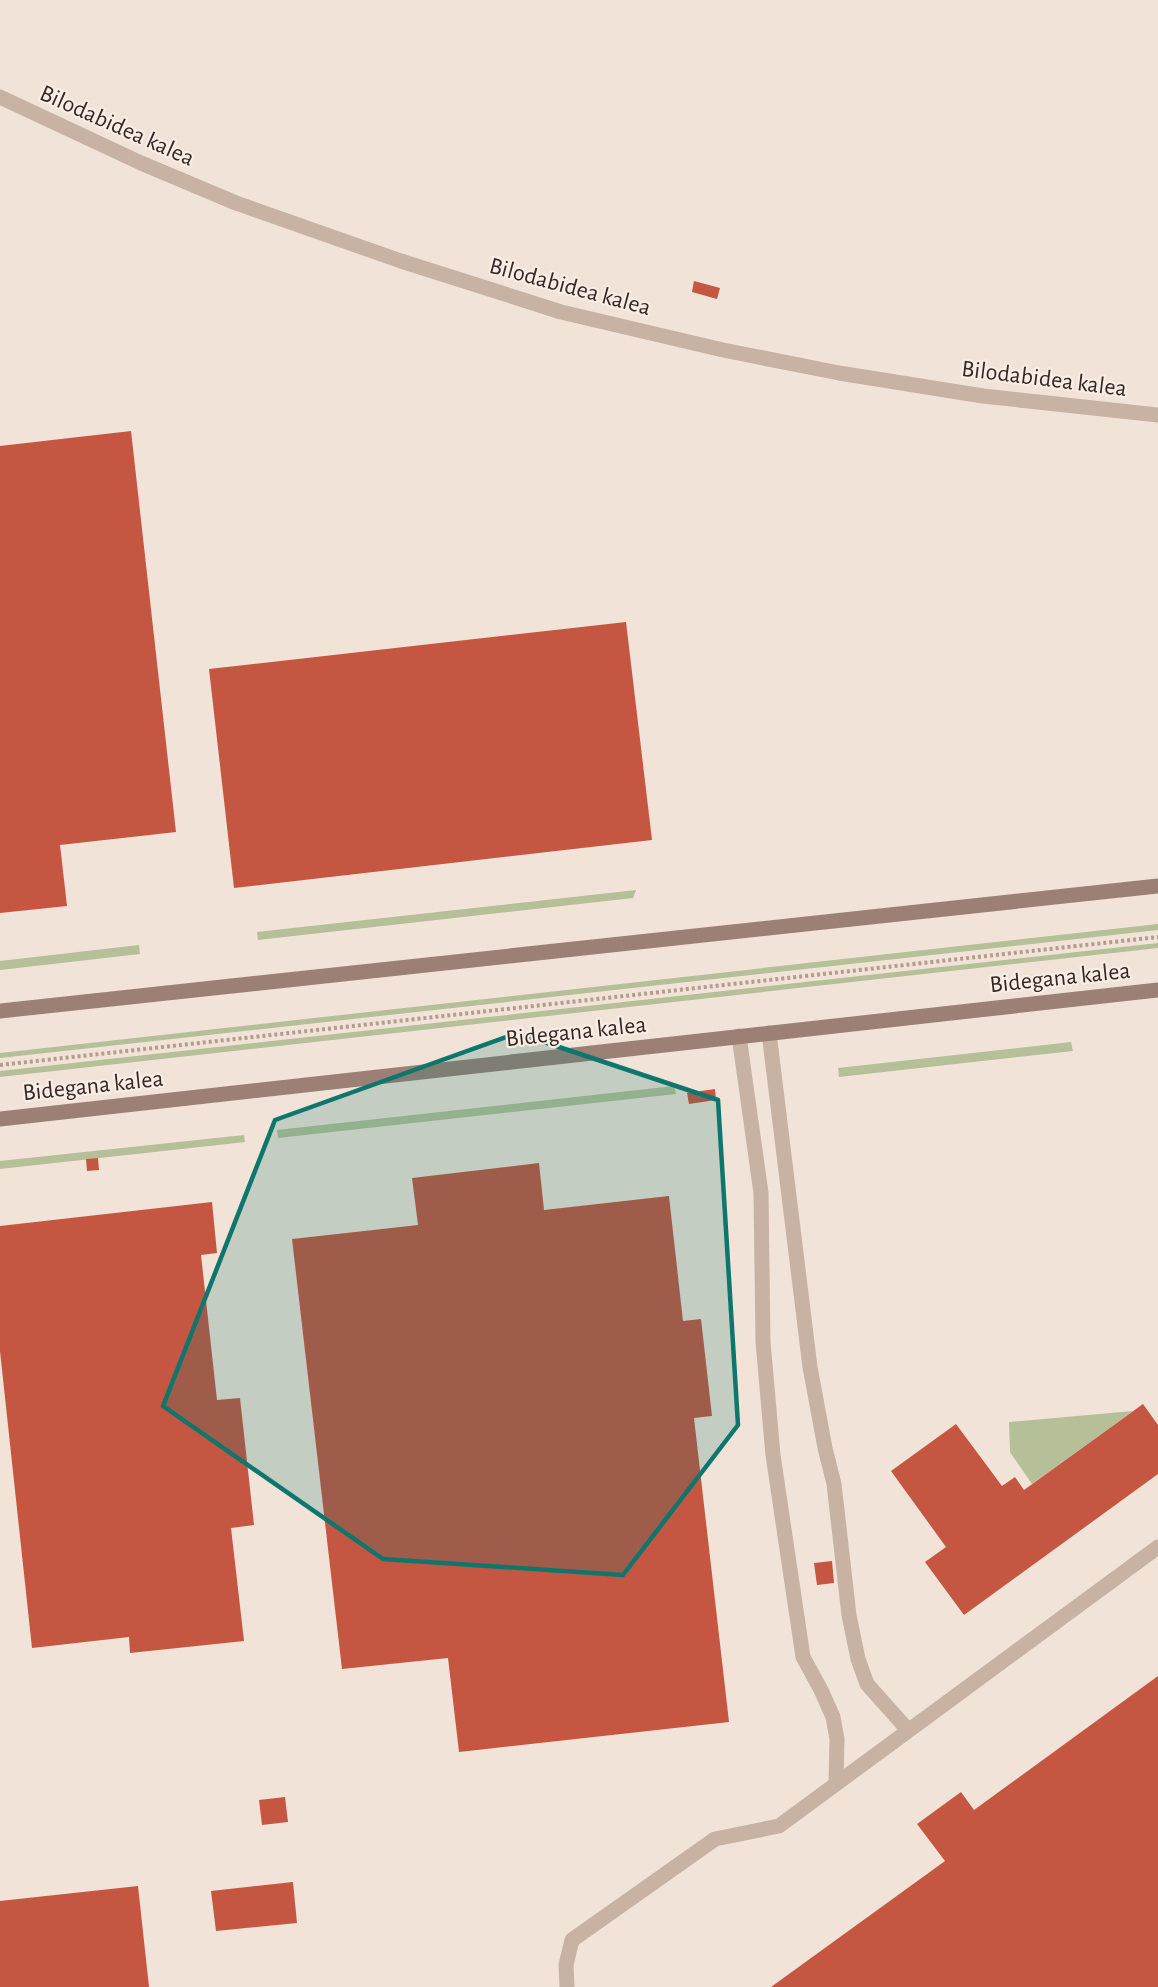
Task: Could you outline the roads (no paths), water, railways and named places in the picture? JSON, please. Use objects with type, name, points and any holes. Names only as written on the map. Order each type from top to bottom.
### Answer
[{"type":"street","name":"Bilodabidea kalea","points":[[0,98],[141,163],[236,203],[401,261],[561,312],[723,350],[839,373],[983,396],[1158,415]]},
{"type":"street","points":[[0,1011],[1158,886]]},
{"type":"street","name":"Bidegana kalea","points":[[0,1119],[1158,990]]},
{"type":"street","points":[[769,1033],[810,1367],[834,1484],[849,1615],[858,1659],[867,1684],[908,1731]]},
{"type":"street","points":[[739,1036],[761,1193],[763,1342],[773,1455],[803,1657],[833,1717],[837,1738],[836,1783]]},
{"type":"street","points":[[565,1987],[566,1965],[572,1940],[715,1839],[778,1826],[1158,1547]]}]
